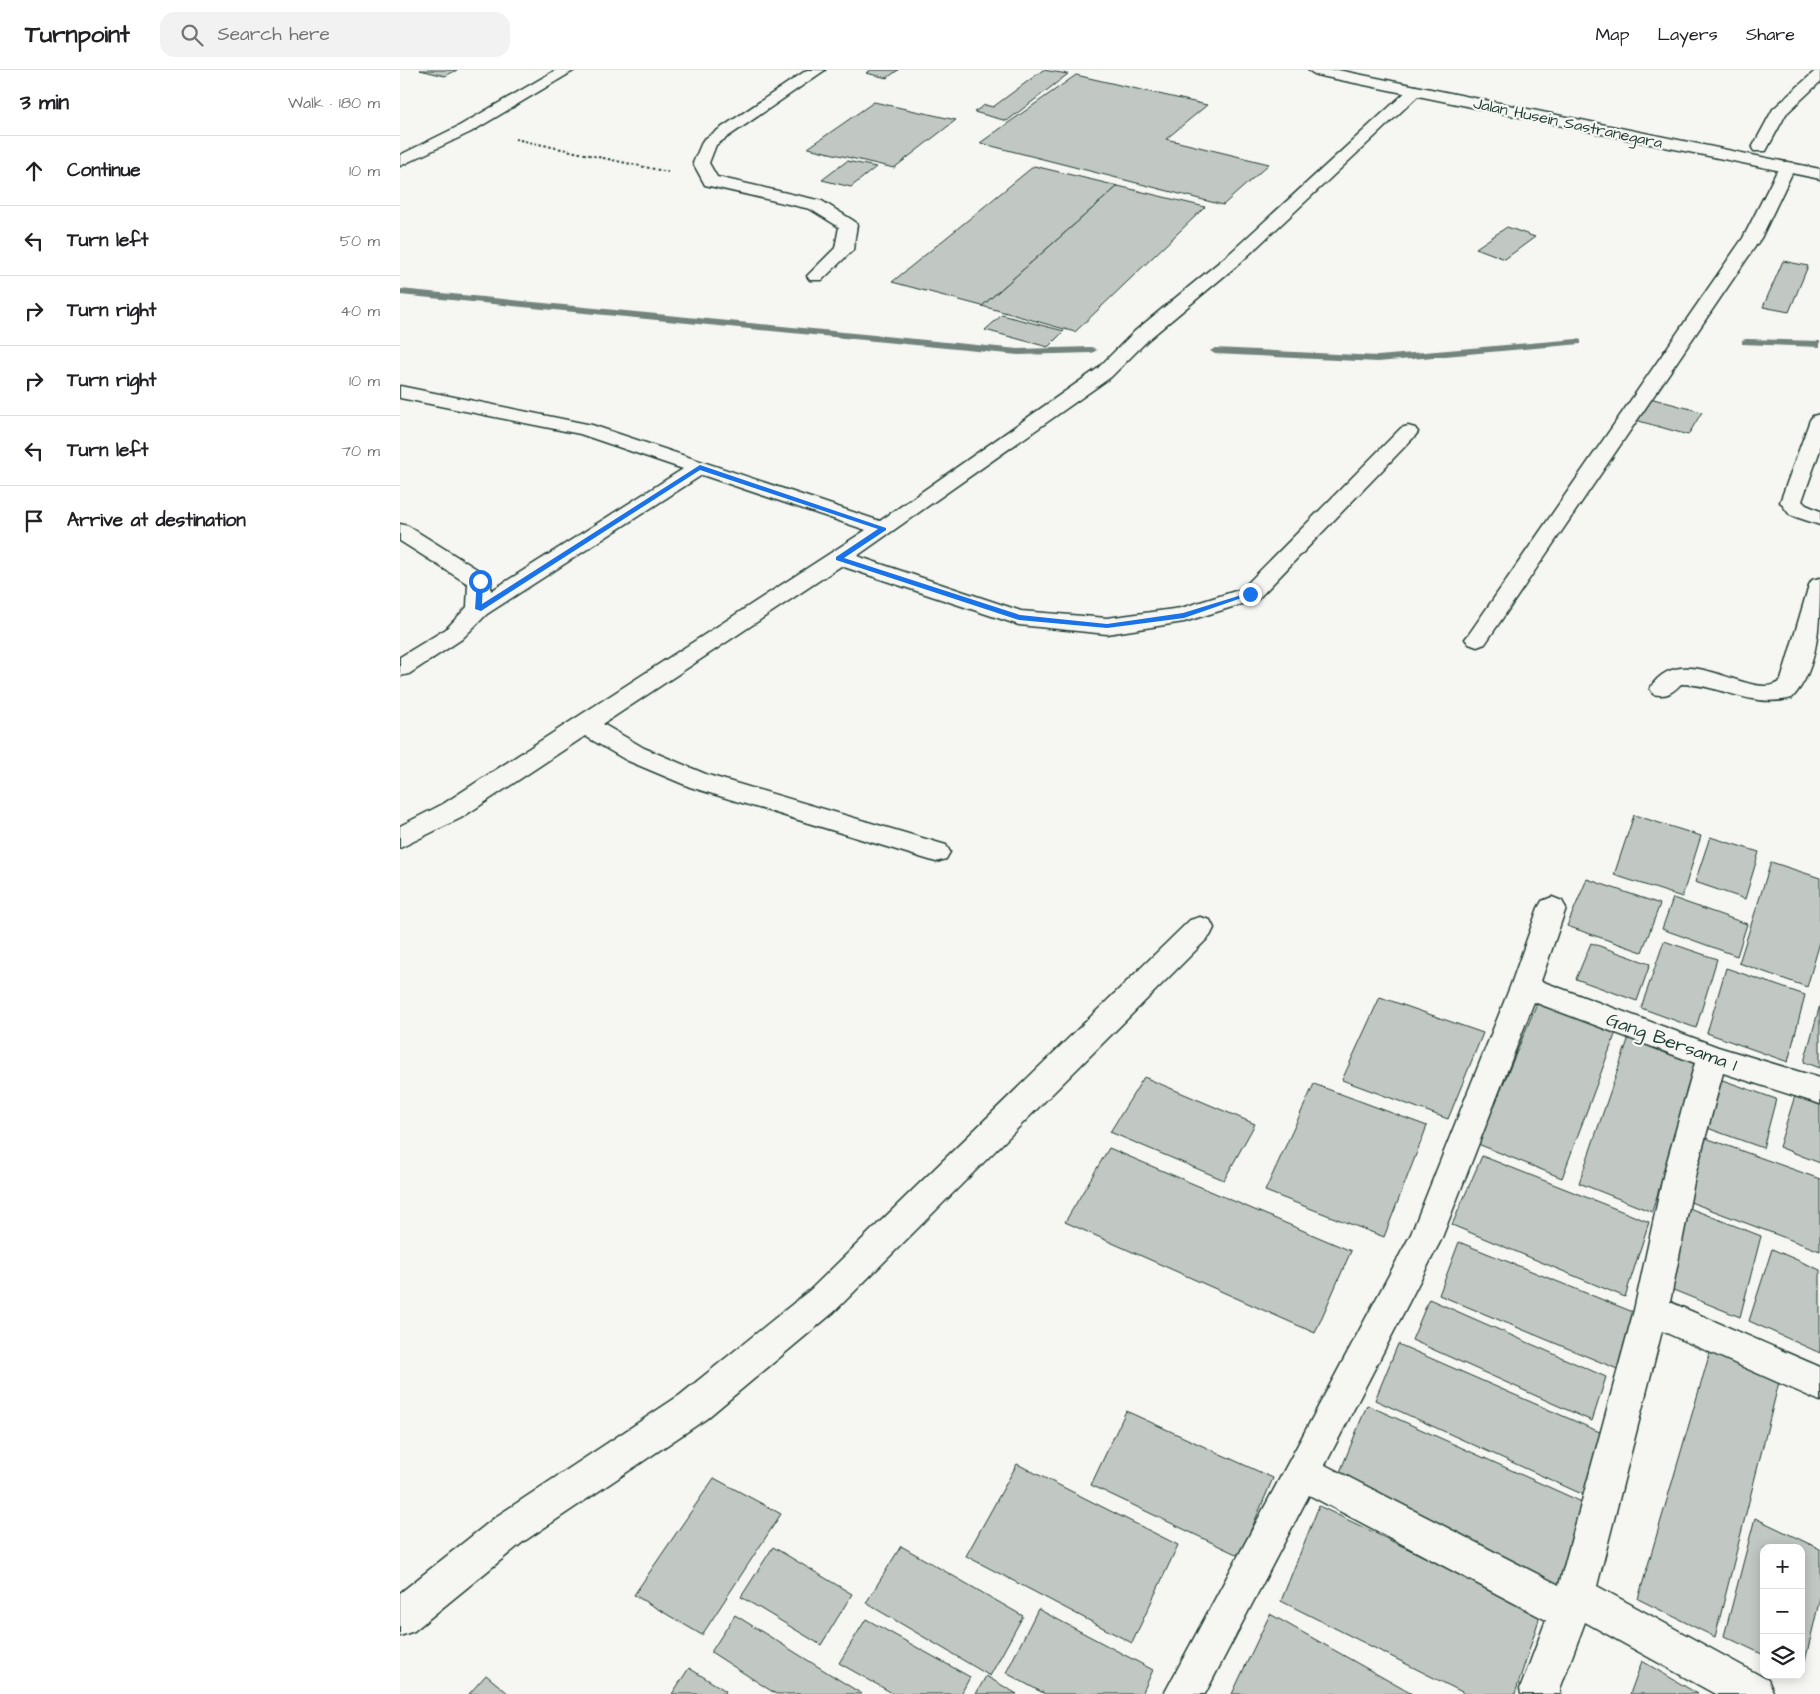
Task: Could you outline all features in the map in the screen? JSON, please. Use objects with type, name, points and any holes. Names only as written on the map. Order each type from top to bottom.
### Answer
[{"type":"street","points":[[400,161],[465,128],[567,70]]},
{"type":"street","points":[[816,276],[844,250],[848,224],[816,205],[711,181],[701,163],[709,144],[817,70]]},
{"type":"street","name":"Jalan Husein Sastranegara","points":[[1316,70],[1820,174]]},
{"type":"street","name":"Jalan Husein Sastranegara","points":[[1389,70],[1820,160]]},
{"type":"street","points":[[1760,148],[1779,112],[1820,74]]},
{"type":"street","points":[[400,838],[452,811],[883,529],[1104,373],[1142,336],[1235,258],[1415,91]]},
{"type":"street","points":[[1477,638],[1752,238],[1787,167]]},
{"type":"street","points":[[400,392],[586,429],[883,529]]},
{"type":"street","points":[[1820,420],[1791,502],[1798,510],[1820,518]]},
{"type":"street","points":[[838,558],[1019,618],[1107,626],[1184,615],[1250,594],[1408,432]]},
{"type":"street","points":[[400,668],[454,634],[479,609],[700,467]]},
{"type":"street","points":[[400,531],[480,581],[479,609]]},
{"type":"street","points":[[1662,688],[1675,676],[1694,676],[1764,694],[1783,692],[1792,683],[1820,585]]},
{"type":"street","points":[[586,725],[635,754],[699,781],[936,852]]},
{"type":"street","points":[[1184,1694],[1425,1240],[1525,986],[1552,908]]},
{"type":"street","points":[[400,1617],[510,1529],[693,1407],[822,1301],[1200,928]]},
{"type":"street","name":"Gang Bersama 1","points":[[1525,986],[1712,1057],[1820,1091]]},
{"type":"street","points":[[1540,1694],[1540,1689],[1572,1603],[1651,1310],[1680,1172],[1712,1057]]},
{"type":"street","points":[[1651,1310],[1820,1384]]},
{"type":"street","points":[[1302,1472],[1458,1555],[1572,1603],[1754,1694]]},
{"type":"path","points":[[465,128],[711,181]]},
{"type":"building","points":[[420,70],[457,70],[445,76]]},
{"type":"building","points":[[871,70],[898,70],[887,78],[866,73]]},
{"type":"building","points":[[1043,70],[1068,74],[1007,121],[974,112],[985,105],[993,107]]},
{"type":"building","points":[[1076,75],[1207,105],[1166,139],[1269,164],[1223,205],[980,143]]},
{"type":"building","points":[[874,102],[956,120],[894,168],[808,148]]},
{"type":"building","points":[[847,161],[876,167],[851,187],[822,180]]},
{"type":"building","points":[[1034,166],[1118,186],[982,306],[892,282]]},
{"type":"building","points":[[1118,186],[1205,207],[1075,332],[982,306]]},
{"type":"building","points":[[1507,227],[1535,237],[1505,259],[1476,248]]},
{"type":"building","points":[[1783,261],[1808,266],[1789,312],[1763,307]]},
{"type":"building","points":[[1002,315],[1064,331],[1048,347],[985,330]]},
{"type":"building","points":[[1646,397],[1702,412],[1688,435],[1632,419]]},
{"type":"building","points":[[1634,815],[1701,836],[1682,897],[1614,875]]},
{"type":"building","points":[[1710,837],[1759,852],[1745,899],[1695,882]]},
{"type":"building","points":[[1771,862],[1820,878],[1820,942],[1807,987],[1739,963]]},
{"type":"building","points":[[1587,879],[1660,904],[1642,952],[1567,926]]},
{"type":"building","points":[[1673,898],[1747,924],[1737,956],[1662,929]]},
{"type":"building","points":[[1664,941],[1717,959],[1696,1028],[1641,1008]]},
{"type":"building","points":[[1591,943],[1650,964],[1637,1001],[1576,979]]},
{"type":"building","points":[[1726,968],[1805,995],[1788,1062],[1707,1033]]},
{"type":"building","points":[[1540,996],[1619,1024],[1562,1178],[1478,1144]]},
{"type":"building","points":[[1380,997],[1483,1033],[1448,1119],[1342,1080]]},
{"type":"building","points":[[1820,1005],[1820,1068],[1804,1062]]},
{"type":"building","points":[[1630,1034],[1699,1059],[1652,1212],[1579,1183]]},
{"type":"building","points":[[1144,1077],[1255,1124],[1224,1180],[1110,1132]]},
{"type":"building","points":[[1714,1077],[1776,1099],[1763,1148],[1699,1125]]},
{"type":"building","points":[[1314,1084],[1427,1126],[1384,1237],[1265,1191]]},
{"type":"building","points":[[1798,1086],[1820,1094],[1820,1163],[1779,1147]]},
{"type":"building","points":[[1703,1137],[1820,1179],[1820,1251],[1685,1200]]},
{"type":"building","points":[[1109,1148],[1351,1251],[1315,1333],[1065,1222]]},
{"type":"building","points":[[1482,1156],[1649,1222],[1625,1297],[1452,1225]]},
{"type":"building","points":[[1684,1206],[1761,1236],[1740,1317],[1661,1285]]},
{"type":"building","points":[[1459,1242],[1643,1316],[1627,1373],[1439,1295]]},
{"type":"building","points":[[1772,1249],[1820,1270],[1820,1353],[1749,1321]]},
{"type":"building","points":[[1429,1299],[1606,1377],[1592,1421],[1412,1340]]},
{"type":"building","points":[[1398,1344],[1602,1433],[1584,1495],[1375,1400]]},
{"type":"building","points":[[1711,1349],[1780,1378],[1715,1637],[1638,1599]]},
{"type":"building","points":[[1367,1405],[1584,1503],[1558,1587],[1336,1482]]},
{"type":"building","points":[[1126,1411],[1273,1478],[1240,1556],[1091,1485]]},
{"type":"building","points":[[1017,1464],[1178,1545],[1132,1643],[966,1556]]},
{"type":"building","points":[[714,1478],[781,1514],[702,1635],[634,1595]]},
{"type":"building","points":[[1319,1506],[1541,1613],[1515,1694],[1466,1694],[1281,1601]]},
{"type":"building","points":[[1755,1518],[1820,1549],[1820,1598],[1805,1661],[1805,1544],[1760,1544],[1760,1653],[1724,1636]]},
{"type":"building","points":[[901,1546],[1023,1616],[990,1676],[866,1603]]},
{"type":"building","points":[[773,1547],[852,1594],[821,1645],[741,1597]]},
{"type":"building","points":[[1038,1609],[1153,1670],[1142,1694],[1045,1694],[1006,1673]]},
{"type":"building","points":[[1270,1614],[1412,1694],[1232,1694]]},
{"type":"building","points":[[735,1615],[862,1694],[776,1694],[711,1652]]},
{"type":"building","points":[[866,1619],[970,1677],[961,1694],[894,1694],[839,1663]]},
{"type":"building","points":[[1642,1661],[1698,1694],[1630,1694]]},
{"type":"building","points":[[689,1668],[726,1691],[724,1694],[672,1694]]},
{"type":"building","points":[[486,1675],[509,1694],[469,1694]]},
{"type":"building","points":[[986,1676],[1017,1694],[976,1694]]},
{"type":"waterway","points":[[400,292],[1018,352],[1092,350]]},
{"type":"waterway","points":[[1215,351],[1378,359],[1577,342]]},
{"type":"waterway","points":[[1746,342],[1820,344]]},
{"type":"route","points":[[480,581],[479,609],[700,467],[883,529],[838,558],[1019,618],[1107,626],[1184,615],[1250,594]]}]
